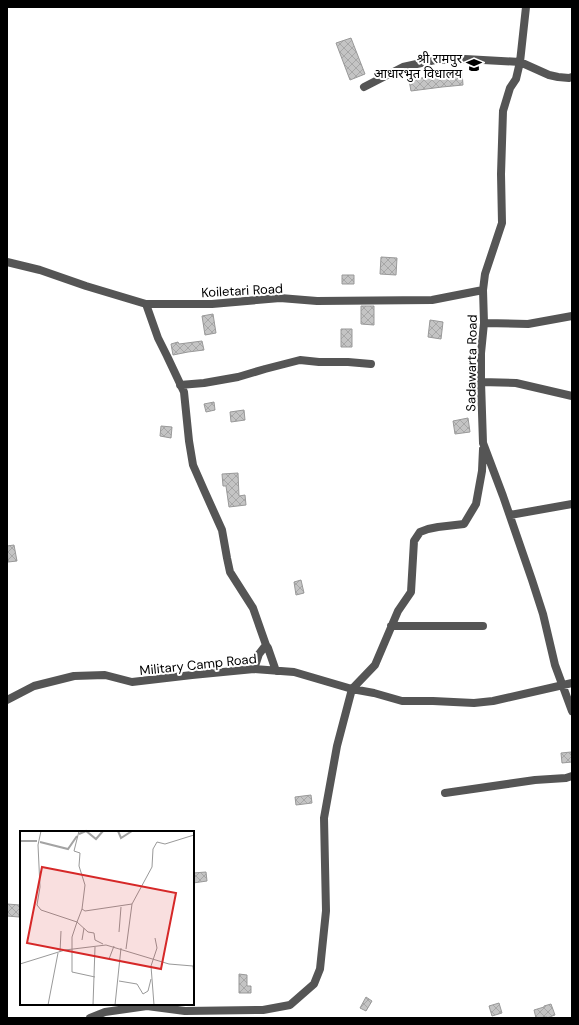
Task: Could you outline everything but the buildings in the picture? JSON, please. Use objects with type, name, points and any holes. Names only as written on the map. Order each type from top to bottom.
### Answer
[{"type":"street","name":"Sadawarta Road","points":[[526,7],[520,62],[516,79],[510,88],[503,111],[501,174],[502,223],[485,274],[483,290],[484,323],[480,382],[483,443],[532,580],[543,614],[555,665],[572,711]]},
{"type":"street","points":[[364,87],[403,67],[435,60],[465,59],[520,62],[549,75],[563,78],[572,77]]},
{"type":"street","name":"Koiletari Road","points":[[7,262],[40,270],[146,304],[212,304],[280,298],[317,301],[432,300],[483,290]]},
{"type":"street","points":[[146,304],[158,338],[184,392],[193,465],[222,530],[230,572],[253,608],[276,671]]},
{"type":"street","points":[[484,323],[528,324],[572,316]]},
{"type":"street","points":[[180,385],[204,383],[238,377],[300,360],[371,364]]},
{"type":"street","points":[[480,382],[516,383],[572,396]]},
{"type":"street","points":[[90,1018],[105,1012],[147,1006],[185,1011],[263,1010],[290,1005],[314,984],[320,969],[326,911],[324,818],[338,746],[352,689],[375,665],[398,611],[411,592],[414,541],[420,532],[438,527],[464,524],[476,504],[482,471],[483,443]]},
{"type":"street","points":[[510,515],[572,504]]},
{"type":"street","points":[[391,626],[484,626]]},
{"type":"street","points":[[254,668],[259,654],[266,645]]},
{"type":"street","name":"Military Camp Road","points":[[7,700],[34,686],[74,676],[105,675],[132,682],[254,668],[294,672],[352,689],[374,693],[402,701],[433,700],[474,703],[493,701],[572,683]]},
{"type":"street","points":[[445,793],[572,776]]},
{"type":"place","name":"श्री रामपुर आधारभुत विधालय","points":[[474,65]]}]
